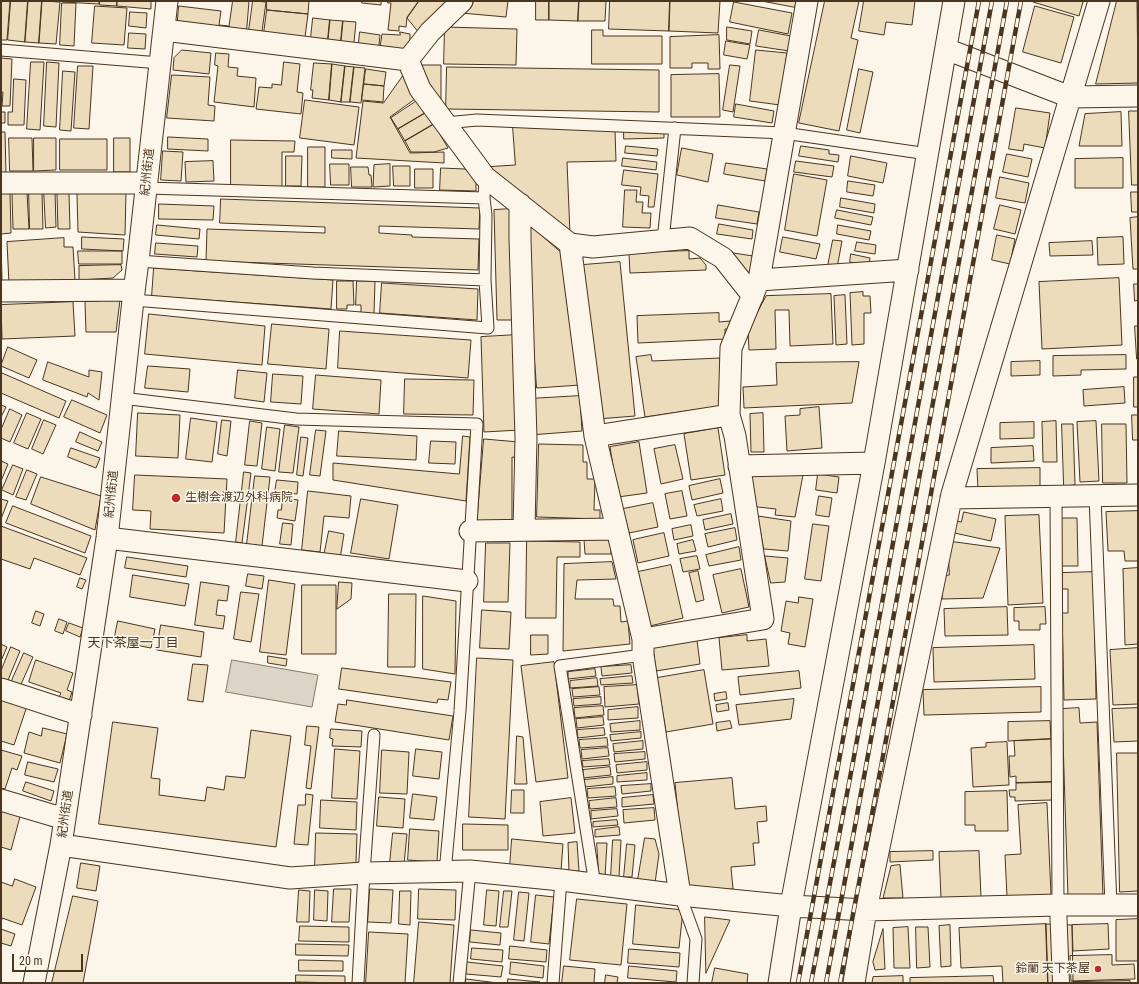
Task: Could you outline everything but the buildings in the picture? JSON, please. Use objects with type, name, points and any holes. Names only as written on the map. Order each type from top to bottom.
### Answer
[{"type":"street","name":"紀州街道","points":[[34,983],[62,845],[107,538],[167,1]]},
{"type":"street","points":[[408,60],[430,32],[462,1]]},
{"type":"street","points":[[643,647],[763,619],[735,436],[729,415],[731,348],[756,288],[807,1]]},
{"type":"street","points":[[779,983],[791,906],[874,463],[954,1]]},
{"type":"street","points":[[854,983],[866,910],[951,498],[1099,1]]},
{"type":"street","points":[[164,30],[408,60]]},
{"type":"street","points":[[946,49],[1070,97],[1138,96]]},
{"type":"street","points":[[408,60],[420,89],[485,178],[570,244],[592,247],[690,238],[723,258],[756,288],[908,270]]},
{"type":"street","points":[[1,184],[146,186]]},
{"type":"street","points":[[520,204],[526,438],[524,530]]},
{"type":"street","points":[[570,244],[595,436],[643,647],[680,895]]},
{"type":"street","points":[[1,291],[133,295]]},
{"type":"street","points":[[595,436],[729,415]]},
{"type":"street","points":[[739,466],[874,463]]},
{"type":"street","points":[[951,498],[1138,495]]},
{"type":"street","points":[[470,532],[617,529]]},
{"type":"street","points":[[107,538],[467,581]]},
{"type":"street","points":[[1,689],[80,715]]},
{"type":"street","points":[[1,800],[65,820]]},
{"type":"street","points":[[62,845],[290,878],[364,873],[470,871],[791,906],[866,910],[1058,905],[1138,905]]},
{"type":"street","points":[[1058,905],[1061,983]]},
{"type":"lane","points":[[1,50],[160,63]]},
{"type":"lane","points":[[445,123],[477,120],[784,133],[928,154]]},
{"type":"lane","points":[[663,240],[675,128]]},
{"type":"lane","points":[[133,295],[488,328],[485,280],[485,178]]},
{"type":"lane","points":[[146,186],[484,198]]},
{"type":"lane","points":[[138,261],[313,273],[485,280]]},
{"type":"lane","points":[[122,398],[296,420],[477,424],[460,711],[445,872]]},
{"type":"lane","points":[[1056,496],[1058,905]]},
{"type":"lane","points":[[1096,496],[1111,906]]},
{"type":"lane","points":[[596,885],[560,666],[643,647]]},
{"type":"lane","points":[[358,983],[374,735]]},
{"type":"lane","points":[[459,983],[470,871]]},
{"type":"lane","points":[[553,983],[561,880]]},
{"type":"lane","points":[[680,895],[696,939],[693,983]]},
{"type":"shaded area","points":[[232,660],[318,675],[312,707],[226,692]]},
{"type":"railway","points":[[798,983],[979,1]]},
{"type":"railway","points":[[811,983],[853,762],[992,1]]},
{"type":"railway","points":[[826,983],[1007,1]]},
{"type":"railway","points":[[840,983],[1021,1]]},
{"type":"place","name":"生樹会渡辺外科病院","points":[[176,498]]},
{"type":"place","name":"鈴蘭 天下茶屋","points":[[1098,969]]},
{"type":"district","name":"天下茶屋一丁目","points":[[133,644]]}]
